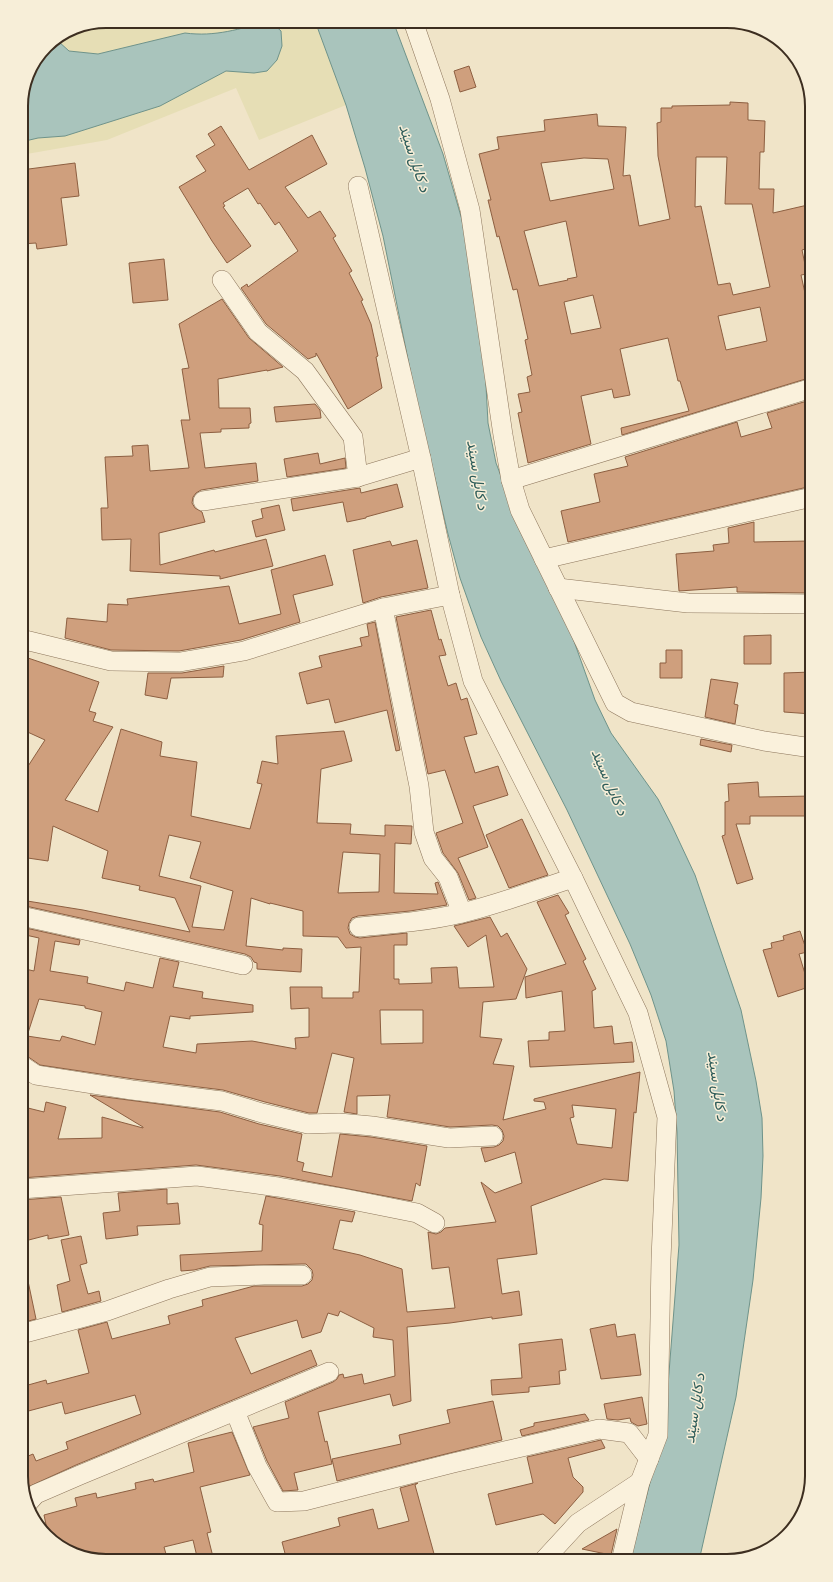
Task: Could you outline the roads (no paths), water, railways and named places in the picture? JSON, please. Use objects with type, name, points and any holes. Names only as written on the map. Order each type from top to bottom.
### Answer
[{"type":"street","points":[[415,28],[440,99],[470,210],[511,480],[520,510],[615,703],[631,712],[764,741],[805,747]]},
{"type":"street","points":[[358,186],[421,458],[450,595],[473,681],[573,878],[638,1013],[667,1117],[661,1259],[658,1435],[640,1482],[623,1554]]},
{"type":"street","points":[[222,280],[258,332],[305,371],[353,437],[358,477]]},
{"type":"street","points":[[511,480],[805,390]]},
{"type":"street","points":[[203,501],[358,477],[421,458]]},
{"type":"street","points":[[544,559],[805,499]]},
{"type":"street","points":[[558,588],[688,603],[805,604]]},
{"type":"street","points":[[28,640],[111,661],[180,662],[244,651],[383,608],[450,595]]},
{"type":"street","points":[[383,608],[419,786],[424,832],[433,858],[448,877],[462,913]]},
{"type":"street","points":[[360,927],[398,923],[462,913],[520,896],[573,878]]},
{"type":"street","points":[[28,918],[243,966]]},
{"type":"street","points":[[28,1070],[36,1075],[132,1090],[222,1101],[262,1113],[308,1124],[339,1123],[372,1126],[449,1138],[494,1136]]},
{"type":"street","points":[[28,1188],[197,1176],[278,1187],[417,1213],[435,1223]]},
{"type":"street","points":[[28,1332],[107,1312],[169,1289],[210,1277],[264,1274],[302,1275]]},
{"type":"street","points":[[31,1499],[36,1494],[235,1412],[298,1383],[329,1372]]},
{"type":"street","points":[[235,1412],[257,1466],[277,1502],[304,1501],[454,1462],[599,1429],[629,1433],[649,1459]]},
{"type":"street","points":[[550,1554],[578,1523],[640,1482]]},
{"type":"water","points":[[278,28],[281,31],[282,46],[277,60],[267,71],[254,73],[226,71],[160,106],[65,136],[28,140],[28,101],[34,76],[47,54],[60,43],[69,51],[98,54],[185,33],[207,34],[237,29]]},
{"type":"water","name":"د کابل سيند","points":[[318,28],[396,28],[443,154],[462,220],[483,330],[488,423],[496,463],[510,500],[570,630],[595,700],[611,733],[658,799],[695,875],[741,1010],[762,1118],[763,1156],[761,1198],[753,1280],[736,1397],[701,1554],[632,1554],[665,1424],[679,1245],[677,1132],[674,1091],[666,1041],[651,995],[630,944],[567,810],[501,681],[481,637],[460,578],[448,534],[414,389],[383,236],[346,105]]}]
